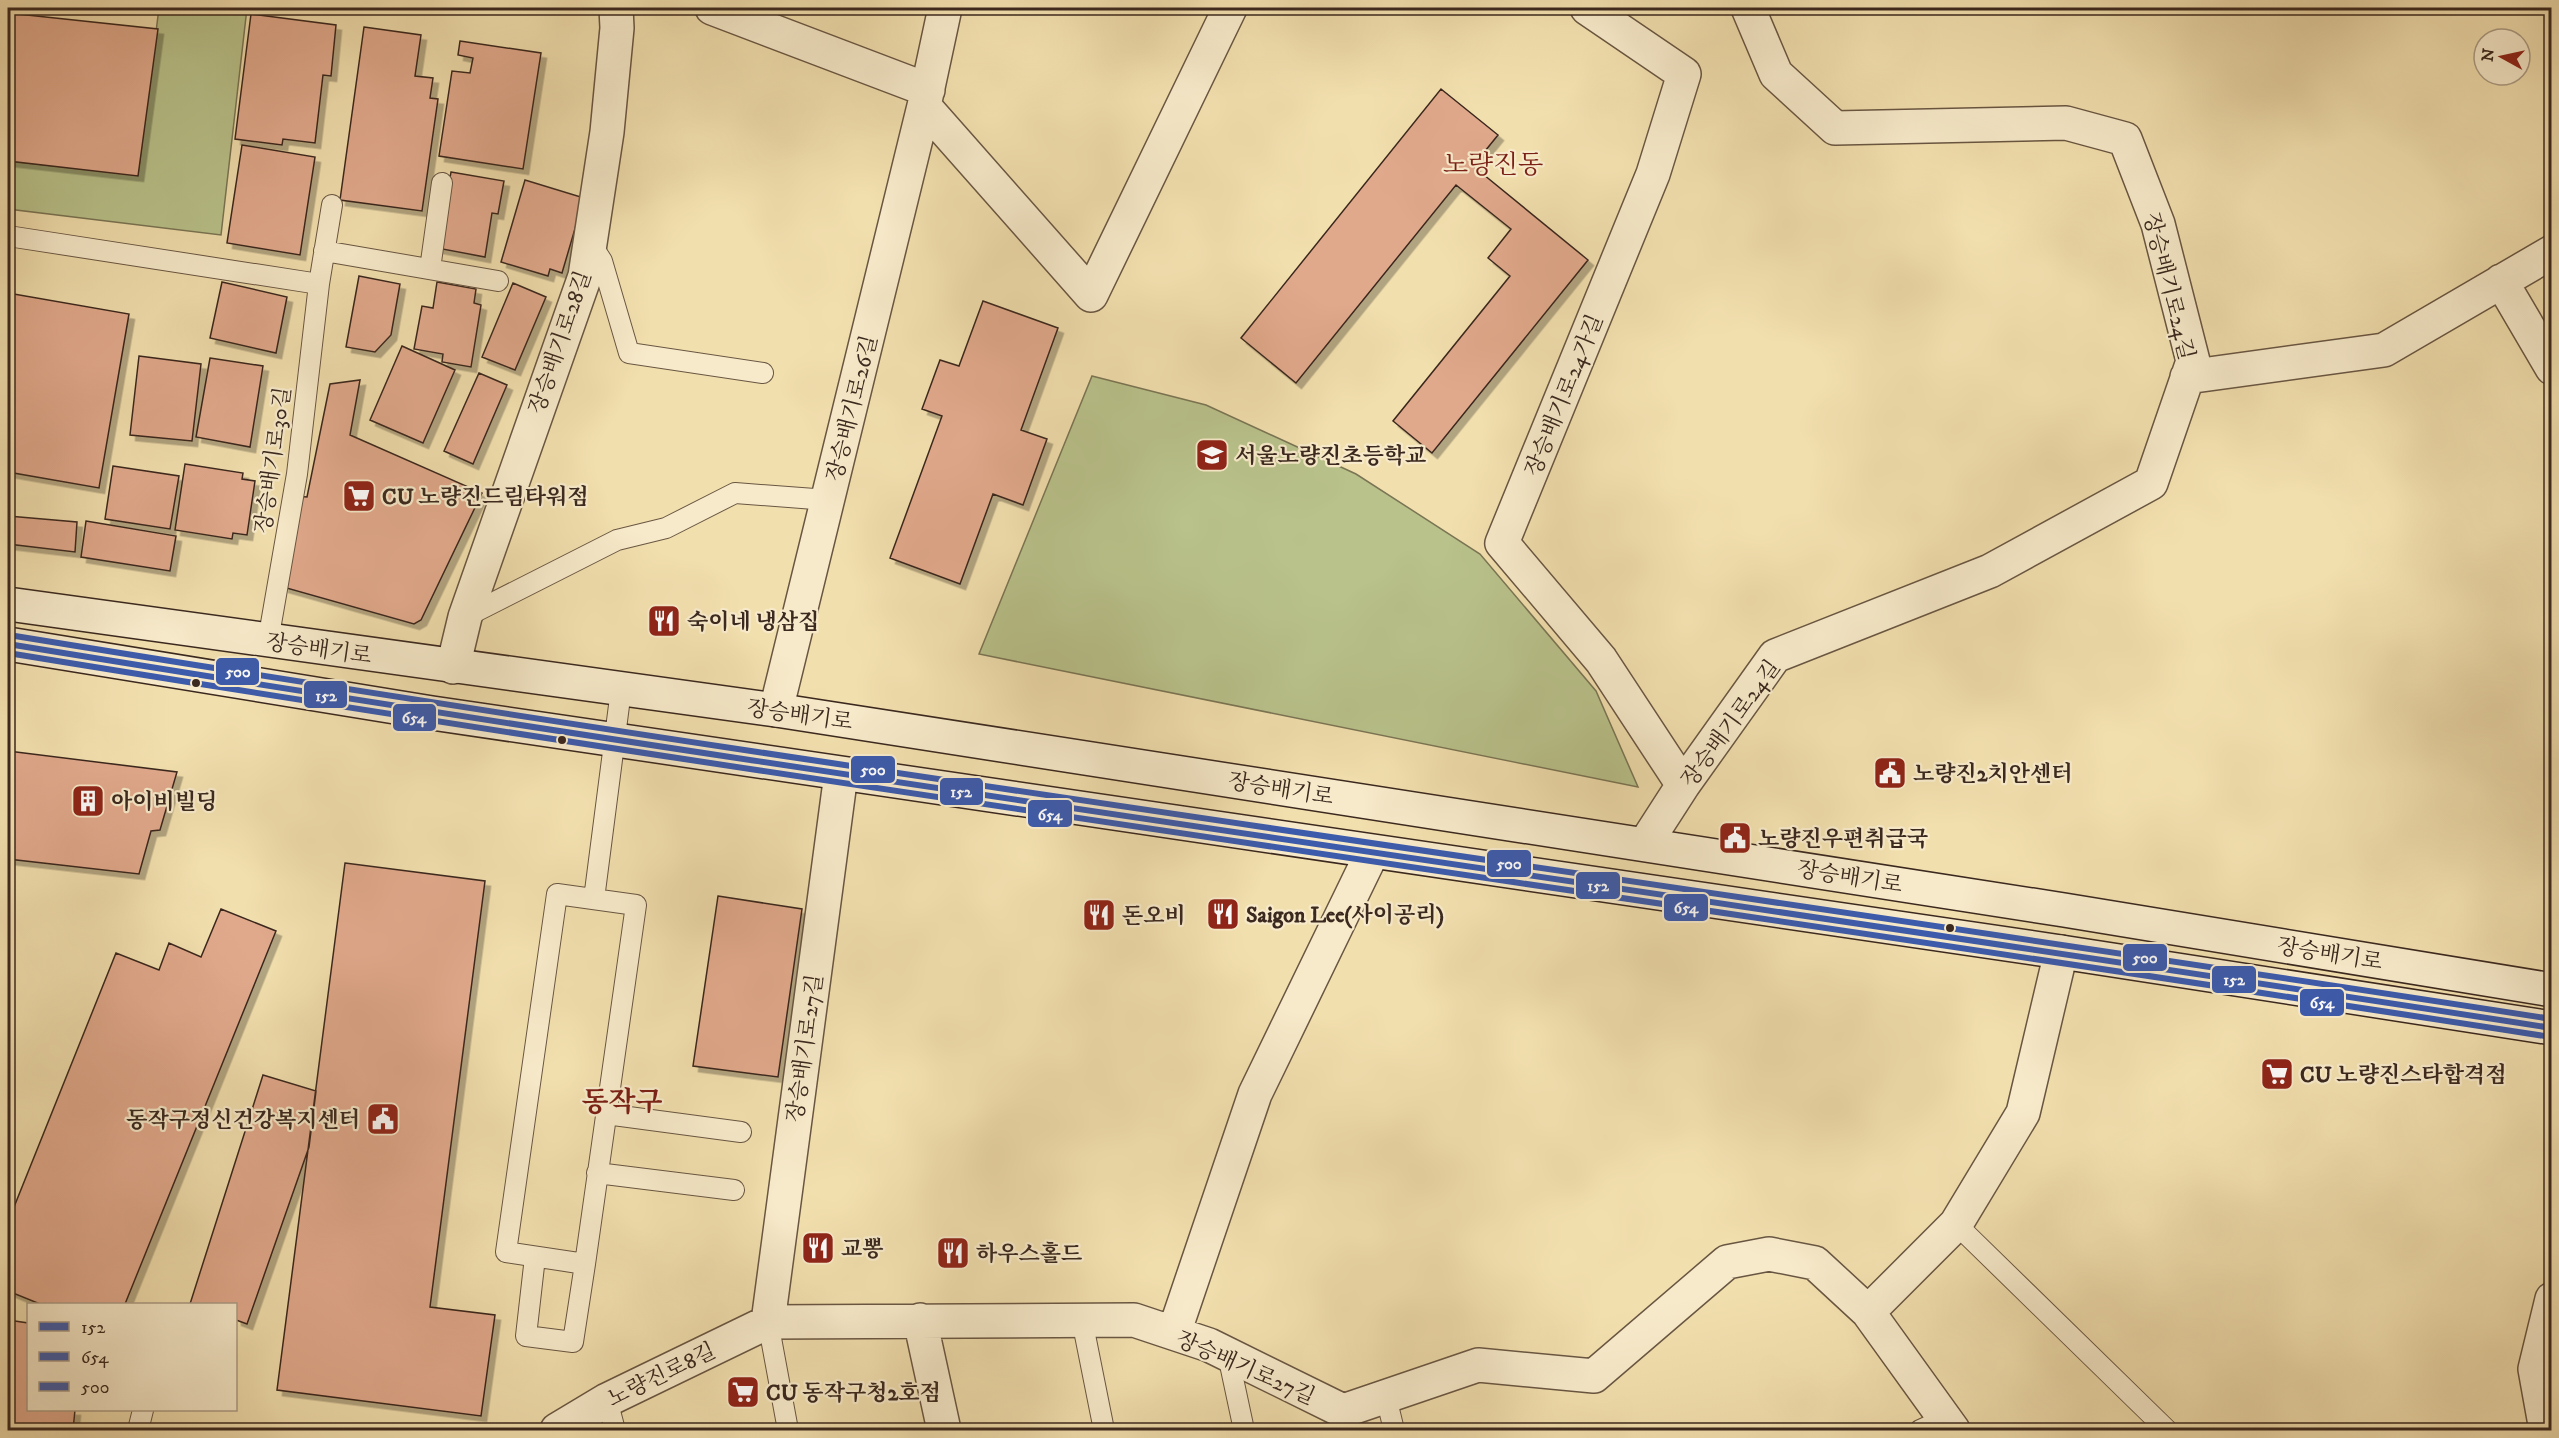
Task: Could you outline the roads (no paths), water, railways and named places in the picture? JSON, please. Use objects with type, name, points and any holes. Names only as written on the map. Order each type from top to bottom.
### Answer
[{"type":"street","name":"장승배기로28길","points":[[453,667],[465,617],[585,276],[607,132],[617,28],[616,8]]},
{"type":"street","points":[[712,8],[926,98],[1091,294],[1230,8]]},
{"type":"street","name":"장승배기로26길","points":[[776,710],[926,98],[945,8]]},
{"type":"street","name":"장승배기로24가길","points":[[1587,8],[1684,74],[1653,174],[1502,543],[1601,660],[1683,785]]},
{"type":"street","name":"장승배기로24길","points":[[1645,844],[1683,785],[1774,656],[1990,571],[2151,483],[2193,361],[2158,224],[2125,139],[2066,123],[1835,128],[1776,74],[1748,8]]},
{"type":"street","points":[[2187,377],[2384,350],[2552,252]]},
{"type":"street","points":[[2502,281],[2552,368]]},
{"type":"street","name":"장승배기로","points":[[8,604],[776,710],[2064,909],[2552,990]]},
{"type":"street","name":"장승배기로","points":[[8,644],[91,659],[615,740],[1372,853],[2061,952],[2552,1028]]},
{"type":"street","name":"장승배기로27길","points":[[841,774],[768,1322],[1134,1320],[1228,1354],[1343,1411],[1478,1365],[1594,1376],[1727,1262],[1769,1254],[1815,1263],[1868,1312],[1939,1427]]},
{"type":"street","points":[[1174,1333],[1255,1094],[1372,853]]},
{"type":"street","points":[[1868,1312],[1956,1224],[2023,1113],[2061,952]]},
{"type":"street","points":[[2546,1431],[2535,1369],[2552,1299]]},
{"type":"street","points":[[920,1320],[944,1431]]},
{"type":"street","name":"노량진로8길","points":[[557,1431],[611,1415],[768,1322]]},
{"type":"lane","points":[[430,269],[442,183]]},
{"type":"lane","name":"장승배기로30길","points":[[268,641],[297,474],[319,284],[332,205]]},
{"type":"lane","points":[[8,236],[319,284]]},
{"type":"lane","points":[[590,243],[602,261],[628,352],[763,373]]},
{"type":"lane","points":[[324,252],[498,281]]},
{"type":"lane","points":[[465,617],[617,540],[666,528],[735,493],[828,500]]},
{"type":"lane","points":[[594,899],[621,690]]},
{"type":"lane","points":[[535,1257],[526,1336],[573,1342],[585,1263],[636,905],[557,894],[506,1252],[585,1263]]},
{"type":"lane","points":[[606,1114],[741,1132]]},
{"type":"lane","points":[[597,1173],[734,1190]]},
{"type":"lane","points":[[1956,1224],[2167,1431]]},
{"type":"lane","points":[[1082,1320],[1104,1431]]},
{"type":"lane","name":"장승배기로27길","points":[[768,1322],[788,1431]]},
{"type":"lane","points":[[1228,1354],[1244,1431]]},
{"type":"lane","points":[[1386,1397],[1394,1431]]},
{"type":"lane","points":[[138,1431],[143,1411]]},
{"type":"place","name":"서울노량진초등학교","points":[[1212,455]]},
{"type":"place","name":"CU 노량진드림타워점","points":[[359,496]]},
{"type":"place","name":"숙이네 냉삼집","points":[[664,621]]},
{"type":"place","name":"노량진2치안센터","points":[[1890,773]]},
{"type":"place","name":"아이비빌딩","points":[[88,801]]},
{"type":"place","name":"노량진우편취급국","points":[[1735,838]]},
{"type":"place","name":"Saigon Lee(사이공리)","points":[[1223,914]]},
{"type":"place","name":"돈오비","points":[[1099,915]]},
{"type":"place","name":"CU 노량진스타합격점","points":[[2277,1074]]},
{"type":"place","name":"동작구정신건강복지센터","points":[[383,1119]]},
{"type":"place","name":"교뽕","points":[[818,1248]]},
{"type":"place","name":"하우스홀드","points":[[953,1253]]},
{"type":"place","name":"CU 동작구청2호점","points":[[743,1392]]},
{"type":"district","name":"노량진동","points":[[1493,164]]},
{"type":"district","name":"동작구","points":[[622,1101]]}]
